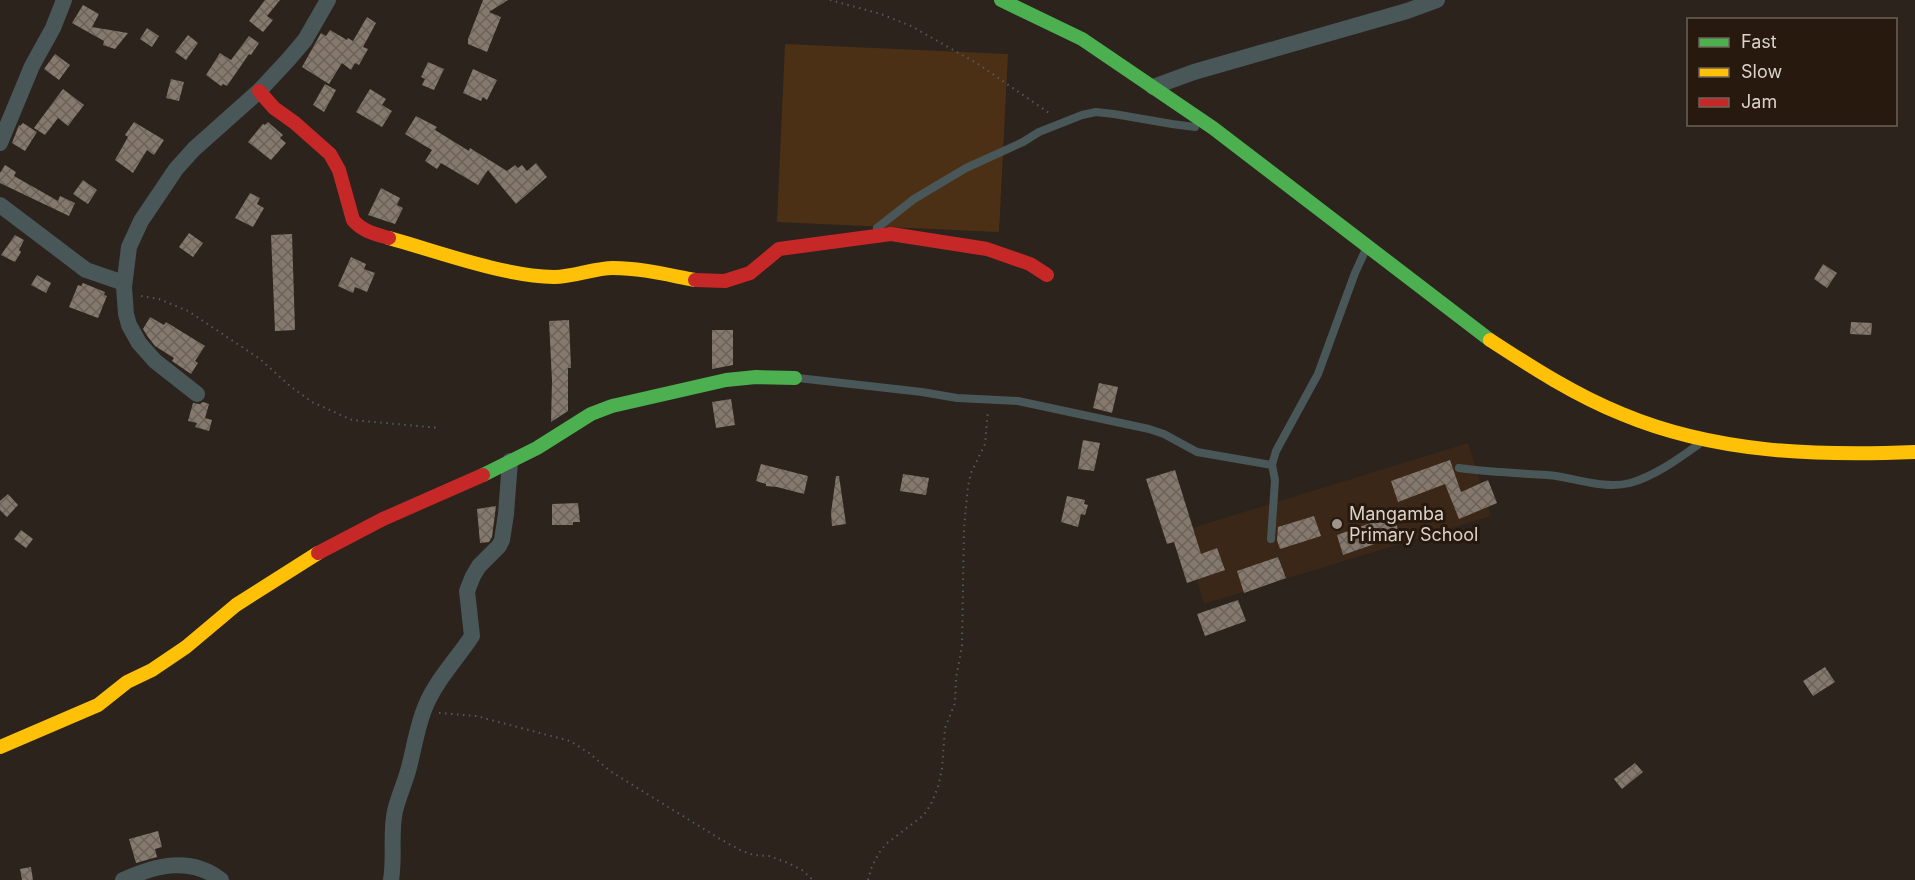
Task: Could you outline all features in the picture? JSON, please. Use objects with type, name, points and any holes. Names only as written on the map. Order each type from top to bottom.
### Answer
[{"type":"street","points":[[0,143],[32,66],[53,28],[64,0]]},
{"type":"street","points":[[197,394],[155,362],[139,343],[129,325],[124,288],[129,247],[165,184],[194,149],[259,91],[288,60],[305,40],[328,0]]},
{"type":"street","points":[[1000,0],[1082,39],[1153,87],[1213,128],[1446,308],[1533,368],[1582,396],[1624,415],[1706,439],[1819,454],[1868,455],[1915,452]]},
{"type":"street","points":[[1153,87],[1194,72],[1407,11],[1437,0]]},
{"type":"street","points":[[259,91],[274,108],[296,123],[330,154],[339,170],[353,220],[357,225],[366,231],[492,267],[524,274],[556,277],[611,268],[698,280],[724,280],[750,273],[779,249],[891,234],[987,249],[1030,264],[1047,275]]},
{"type":"street","points":[[0,205],[86,270],[124,288]]},
{"type":"street","points":[[0,747],[40,732],[98,705],[127,682],[152,670],[186,647],[236,605],[317,553],[383,519],[444,493],[537,448],[591,414],[612,406],[726,380],[756,377],[795,378]]},
{"type":"street","points":[[391,880],[395,809],[407,774],[423,711],[438,684],[472,636],[467,591],[479,567],[502,540],[510,461]]},
{"type":"street","points":[[123,880],[156,868],[187,865],[200,867],[221,880]]},
{"type":"lane","points":[[867,236],[914,199],[957,173],[1039,132],[1096,112],[1213,128]]},
{"type":"lane","points":[[1271,539],[1275,480],[1272,465],[1276,451],[1318,374],[1355,273],[1368,246]]},
{"type":"lane","points":[[795,378],[957,398],[1018,401],[1149,429],[1164,434],[1197,452],[1272,465]]},
{"type":"lane","points":[[1459,468],[1548,475],[1604,485],[1628,483],[1647,477],[1706,439]]},
{"type":"path","points":[[830,0],[881,14],[911,26],[978,64],[1064,123]]},
{"type":"path","points":[[124,288],[188,310],[260,358],[290,386],[312,402],[352,420],[440,428]]},
{"type":"path","points":[[868,880],[872,866],[886,844],[924,815],[938,787],[942,769],[945,728],[955,703],[956,678],[962,646],[964,528],[968,486],[971,473],[984,444],[988,399]]},
{"type":"path","points":[[423,711],[476,716],[570,741],[610,771],[720,839],[742,851],[769,856],[788,863],[802,870],[813,880]]},
{"type":"shaded area","points":[[785,44],[1008,54],[999,232],[777,222]]},
{"type":"shaded area","name":"Mangamba Primary School","points":[[1468,443],[1491,516],[1204,604],[1182,531]]},
{"type":"building","points":[[265,0],[280,0],[267,16],[273,20],[263,32],[249,21]]},
{"type":"building","points":[[483,0],[508,0],[489,12],[501,17],[487,52],[468,44]]},
{"type":"building","points":[[83,5],[99,14],[92,27],[128,33],[115,49],[103,45],[104,41],[72,23]]},
{"type":"building","points":[[367,17],[376,23],[363,47],[368,49],[359,65],[355,63],[351,70],[342,63],[329,84],[302,67],[321,33],[326,36],[330,30],[353,41]]},
{"type":"building","points":[[147,28],[159,36],[152,47],[140,39]]},
{"type":"building","points":[[188,35],[198,43],[186,60],[175,52]]},
{"type":"building","points":[[249,36],[259,43],[227,86],[223,84],[221,86],[206,75],[220,53],[231,60]]},
{"type":"building","points":[[55,54],[70,65],[59,80],[44,69]]},
{"type":"building","points":[[428,62],[444,69],[434,90],[422,85],[425,79],[421,77]]},
{"type":"building","points":[[473,69],[497,80],[487,100],[483,97],[481,101],[463,93]]},
{"type":"building","points":[[171,79],[184,82],[179,101],[166,98]]},
{"type":"building","points":[[325,84],[336,90],[324,112],[313,105]]},
{"type":"building","points":[[63,89],[84,105],[68,126],[58,118],[45,135],[34,128]]},
{"type":"building","points":[[370,89],[386,99],[382,105],[392,111],[382,127],[356,112]]},
{"type":"building","points":[[416,116],[437,127],[435,130],[469,151],[470,148],[507,171],[515,165],[518,168],[522,165],[527,171],[536,163],[547,177],[516,204],[488,170],[478,185],[441,163],[437,169],[425,161],[432,150],[405,134]]},
{"type":"building","points":[[134,122],[164,140],[154,155],[147,150],[133,173],[115,160],[128,137],[125,135]]},
{"type":"building","points":[[268,122],[283,135],[280,138],[286,143],[271,160],[248,142],[263,124]]},
{"type":"building","points":[[23,123],[37,132],[25,151],[12,143],[19,125]]},
{"type":"building","points":[[5,165],[16,172],[14,176],[58,201],[60,196],[75,203],[69,216],[0,183],[0,173]]},
{"type":"building","points":[[83,180],[97,190],[88,204],[73,194]]},
{"type":"building","points":[[381,188],[400,198],[397,205],[403,208],[395,224],[368,215]]},
{"type":"building","points":[[250,193],[260,198],[257,204],[264,208],[253,227],[235,218]]},
{"type":"building","points":[[189,233],[203,243],[193,257],[179,247]]},
{"type":"building","points":[[292,234],[295,330],[275,331],[271,235]]},
{"type":"building","points":[[15,235],[24,240],[15,262],[1,255]]},
{"type":"building","points":[[351,257],[366,264],[364,269],[375,273],[367,292],[355,287],[353,293],[338,286]]},
{"type":"building","points":[[1823,264],[1837,273],[1827,288],[1814,279]]},
{"type":"building","points":[[37,275],[51,283],[46,293],[31,285]]},
{"type":"building","points":[[83,283],[105,292],[104,295],[107,296],[98,318],[69,307],[78,285],[81,286]]},
{"type":"building","points":[[150,317],[164,325],[166,322],[205,346],[195,361],[198,363],[191,374],[172,361],[174,358],[155,346],[148,337],[143,329]]},
{"type":"building","points":[[569,320],[571,368],[568,368],[568,411],[551,422],[552,381],[549,321]]},
{"type":"building","points":[[1851,322],[1872,323],[1871,335],[1850,334]]},
{"type":"building","points":[[712,330],[733,330],[733,365],[712,369]]},
{"type":"building","points":[[1099,383],[1118,387],[1112,413],[1093,408]]},
{"type":"building","points":[[731,399],[735,425],[716,428],[712,402]]},
{"type":"building","points":[[193,403],[209,404],[205,418],[212,420],[209,431],[195,427],[197,423],[188,421]]},
{"type":"building","points":[[1083,440],[1100,443],[1094,471],[1078,469]]},
{"type":"building","points":[[1450,460],[1461,492],[1488,480],[1497,503],[1459,519],[1445,484],[1398,502],[1391,481]]},
{"type":"building","points":[[761,464],[808,476],[804,494],[766,486],[756,481]]},
{"type":"building","points":[[1175,470],[1201,554],[1217,548],[1225,570],[1187,583],[1174,542],[1167,544],[1146,479]]},
{"type":"building","points":[[903,474],[929,478],[926,495],[900,491]]},
{"type":"building","points":[[836,476],[839,476],[846,524],[832,526],[831,513]]},
{"type":"building","points":[[8,494],[18,505],[7,517],[0,510],[0,501]]},
{"type":"building","points":[[1067,496],[1085,500],[1084,504],[1088,505],[1085,515],[1081,514],[1078,527],[1061,522]]},
{"type":"building","points":[[578,503],[580,522],[573,522],[573,525],[552,525],[552,504]]},
{"type":"building","points":[[496,506],[492,537],[489,542],[480,543],[477,509]]},
{"type":"building","points":[[1393,515],[1400,535],[1343,555],[1337,535]]},
{"type":"building","points":[[1314,516],[1321,536],[1280,549],[1277,540],[1278,527]]},
{"type":"building","points":[[21,530],[33,539],[26,548],[14,539]]},
{"type":"building","points":[[1278,557],[1286,578],[1244,593],[1237,571]]},
{"type":"building","points":[[1238,600],[1246,621],[1205,636],[1197,614]]},
{"type":"building","points":[[1825,667],[1835,682],[1813,696],[1803,681]]},
{"type":"building","points":[[1635,763],[1643,772],[1622,789],[1614,779]]},
{"type":"building","points":[[158,831],[162,847],[155,849],[157,857],[136,863],[129,839]]},
{"type":"building","points":[[31,867],[33,880],[22,880],[20,869]]},
{"type":"traffic: fast","points":[[1001,0],[1082,39],[1213,128],[1490,340]]},
{"type":"traffic: fast","points":[[483,475],[537,448],[591,414],[612,406],[726,380],[756,377],[795,378]]},
{"type":"traffic: slow","points":[[389,238],[493,268],[534,276],[561,277],[599,269],[623,268],[695,280]]},
{"type":"traffic: slow","points":[[1490,340],[1522,361],[1605,407],[1657,427],[1693,437],[1729,444],[1803,452],[1915,452]]},
{"type":"traffic: slow","points":[[0,747],[98,705],[127,682],[152,670],[186,647],[236,605],[318,553]]},
{"type":"traffic: jam","points":[[259,91],[274,108],[330,154],[339,170],[353,220],[365,229],[389,238]]},
{"type":"traffic: jam","points":[[695,280],[725,281],[750,273],[779,249],[891,234],[987,249],[1030,264],[1047,275]]},
{"type":"traffic: jam","points":[[318,553],[383,519],[483,475]]},
{"type":"place","name":"Mangamba Primary School","points":[[1337,524]]}]
